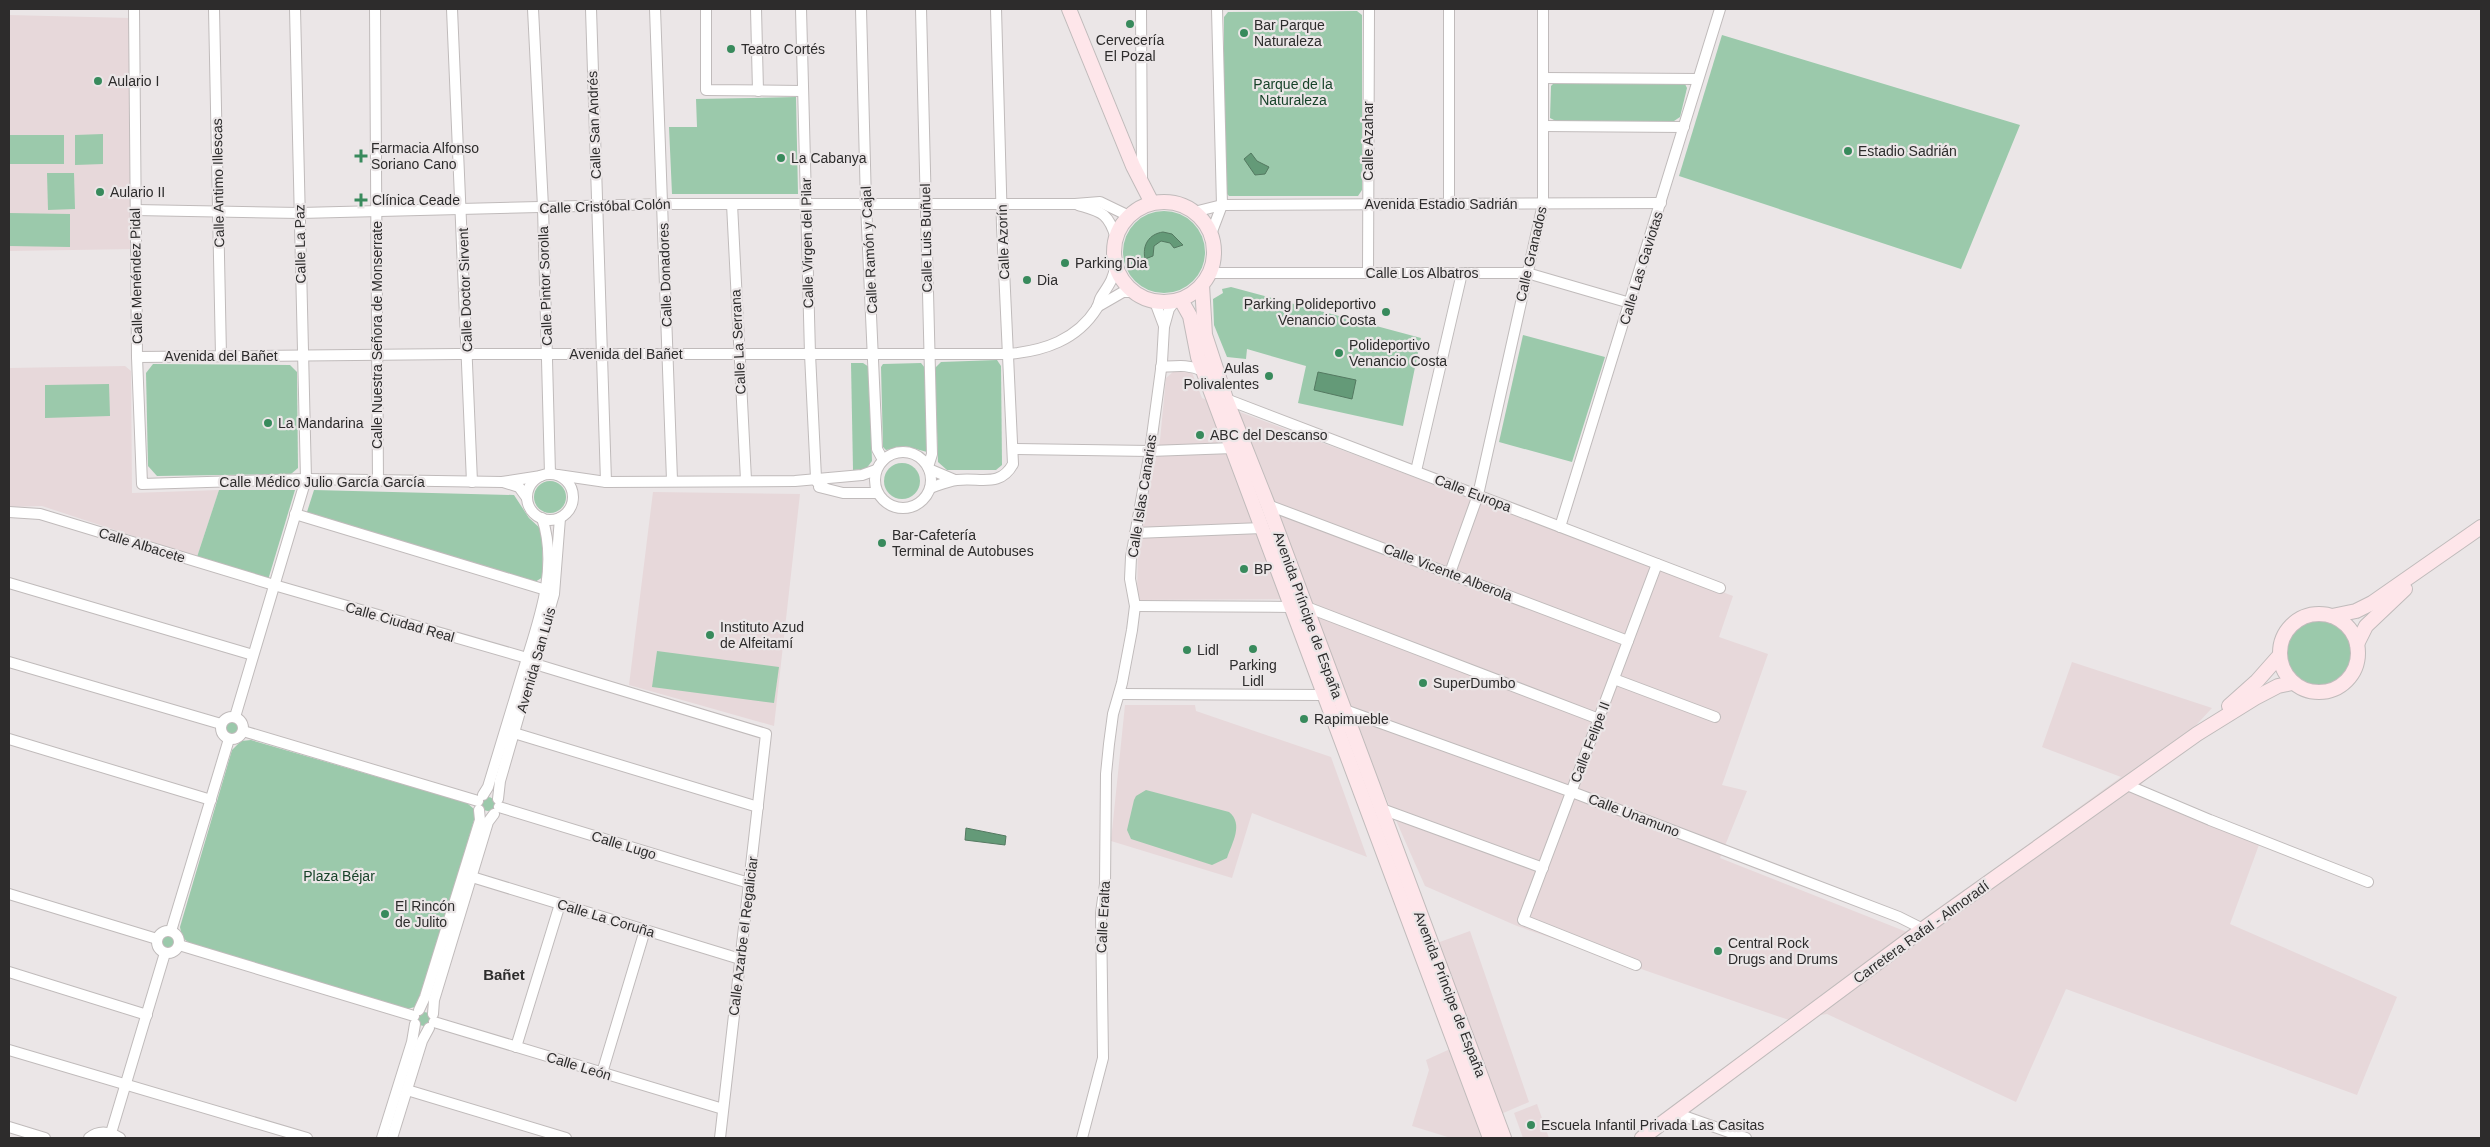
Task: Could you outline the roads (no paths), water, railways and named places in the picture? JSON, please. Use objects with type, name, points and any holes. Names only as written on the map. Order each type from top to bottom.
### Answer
[{"type":"main road","points":[[1069,9],[1142,184],[1140,209],[1116,238],[1115,266],[1122,280],[1132,292],[1155,302],[1178,300],[1202,285],[1210,273],[1214,254],[1211,234],[1204,222],[1194,212],[1181,205],[1167,202],[1140,209]]},
{"type":"main road","points":[[1133,166],[1140,209]]},
{"type":"main road","name":"Avenida Príncipe de España","points":[[1202,285],[1205,335],[1226,400],[1268,506],[1324,695],[1490,1138]]},
{"type":"main road","name":"Avenida Príncipe de España","points":[[1178,300],[1190,316],[1203,370],[1262,528],[1342,709],[1504,1138]]},
{"type":"main road","points":[[2332,616],[2356,611],[2372,603],[2481,527]]},
{"type":"main road","points":[[2357,644],[2366,626],[2437,559]]},
{"type":"main road","points":[[2319,613],[2332,616],[2347,625],[2357,644],[2358,659],[2352,675],[2338,688],[2321,693],[2307,691],[2292,683],[2282,670],[2279,647],[2287,629],[2300,618],[2319,613]]},
{"type":"main road","name":"Carretera Rafal - Almoradí","points":[[1645,1137],[1923,929],[2196,734],[2257,681],[2280,655]]},
{"type":"main road","name":"Carretera Rafal - Almoradí","points":[[2196,734],[2255,698],[2278,686],[2292,683]]},
{"type":"street","name":"Calle Menéndez Pidal","points":[[134,9],[137,357],[142,484]]},
{"type":"street","name":"Calle Antimo Illescas","points":[[214,9],[221,356]]},
{"type":"street","name":"Calle La Paz","points":[[236,717],[306,479],[295,9]]},
{"type":"street","name":"Calle Nuestra Señora de Monserrate","points":[[375,9],[378,482]]},
{"type":"street","name":"Calle Doctor Sirvent","points":[[452,9],[462,209],[472,482]]},
{"type":"street","name":"Calle Pintor Sorolla","points":[[533,9],[542,208],[550,475]]},
{"type":"street","name":"Calle San Andrés","points":[[591,9],[600,354],[601,481]]},
{"type":"street","name":"Calle Donadores","points":[[655,9],[672,480]]},
{"type":"street","points":[[706,9],[706,90],[802,91]]},
{"type":"street","points":[[756,9],[758,91]]},
{"type":"street","name":"Calle Virgen del Pilar","points":[[801,9],[810,354],[816,478]]},
{"type":"street","name":"Calle Ramón y Cajal","points":[[861,9],[866,204],[877,449],[883,460]]},
{"type":"street","name":"Calle Luis Buñuel","points":[[921,9],[932,454],[928,468]]},
{"type":"street","name":"Calle Azorín","points":[[955,480],[999,479],[1008,474],[1013,464],[996,9]]},
{"type":"street","points":[[1141,9],[1142,184]]},
{"type":"street","points":[[1211,234],[1222,205],[1217,9]]},
{"type":"street","name":"Calle Azahar","points":[[1368,9],[1368,273]]},
{"type":"street","points":[[1449,9],[1449,204]]},
{"type":"street","name":"Calle Granados","points":[[1450,572],[1478,495],[1543,204],[1543,9]]},
{"type":"street","name":"Calle Las Gaviotas","points":[[1560,527],[1720,9]]},
{"type":"street","points":[[1543,78],[1698,79]]},
{"type":"street","points":[[1543,126],[1684,127]]},
{"type":"street","name":"Calle Cristóbal Colón","points":[[135,210],[300,212],[662,204],[1074,204],[1100,202],[1140,209]]},
{"type":"street","name":"Avenida Estadio Sadrián","points":[[1194,212],[1222,205],[1661,203]]},
{"type":"street","name":"Calle La Serrana","points":[[732,204],[738,354],[746,480]]},
{"type":"street","name":"Calle Cristóbal Colón","points":[[1074,204],[1098,210],[1106,216],[1112,224],[1116,238]]},
{"type":"street","name":"Avenida del Bañet","points":[[1098,307],[1100,299],[1111,282],[1115,266]]},
{"type":"street","name":"Calle Los Albatros","points":[[1210,273],[1527,273],[1630,303]]},
{"type":"street","points":[[1416,471],[1462,273]]},
{"type":"street","name":"Avenida del Bañet","points":[[137,357],[468,354],[1008,354],[1044,349],[1070,336],[1098,307],[1123,292],[1132,292]]},
{"type":"street","name":"Calle Islas Canarias","points":[[1119,694],[1128,657],[1135,606],[1130,579],[1131,557],[1150,451],[1162,367],[1164,327],[1169,309],[1178,300]]},
{"type":"street","name":"Calle Islas Canarias","points":[[1155,302],[1164,327]]},
{"type":"street","points":[[1162,367],[1181,365],[1194,366],[1203,370]]},
{"type":"street","name":"Calle Europa","points":[[1226,400],[1720,588]]},
{"type":"street","points":[[1013,449],[1150,451],[1233,448]]},
{"type":"street","points":[[928,468],[930,488],[926,497],[911,508],[891,507],[877,494],[874,482],[876,470],[883,460],[890,455],[907,452],[916,455],[928,468],[955,480]]},
{"type":"street","name":"Calle Médico Julio García García","points":[[142,484],[306,479],[378,482],[502,482],[550,475],[601,481],[795,481],[862,475],[876,470]]},
{"type":"street","points":[[550,475],[571,487],[573,496],[572,505],[567,513],[560,518],[551,520],[542,518],[529,506],[527,498],[529,489],[550,475]]},
{"type":"street","points":[[816,478],[817,482],[825,488]]},
{"type":"street","points":[[930,488],[955,480]]},
{"type":"street","name":"Calle Médico Julio García García","points":[[573,496],[580,486],[601,481]]},
{"type":"street","name":"Calle Médico Julio García García","points":[[795,481],[858,494],[877,494]]},
{"type":"street","name":"Calle Médico Julio García García","points":[[502,482],[519,487],[527,498]]},
{"type":"street","name":"Calle Vicente Alberola","points":[[1268,506],[1450,572],[1628,641]]},
{"type":"street","name":"Calle Albacete","points":[[9,512],[40,514],[274,585]]},
{"type":"street","points":[[296,514],[546,590]]},
{"type":"street","name":"Avenida San Luis","points":[[392,1138],[422,1041],[432,1021],[434,1000],[488,822],[497,807],[499,786],[514,733],[546,590],[548,536],[542,518]]},
{"type":"street","name":"Avenida San Luis","points":[[382,1138],[412,1042],[416,1017],[425,997],[480,820],[480,802],[488,787],[554,594],[560,518]]},
{"type":"street","points":[[1135,533],[1262,528]]},
{"type":"street","name":"Calle Felipe II","points":[[1636,965],[1523,920],[1657,564]]},
{"type":"street","points":[[9,583],[253,656]]},
{"type":"street","name":"Calle Ciudad Real","points":[[274,585],[531,661],[766,734]]},
{"type":"street","points":[[1135,606],[1298,607],[1599,719]]},
{"type":"street","points":[[9,662],[221,724]]},
{"type":"street","points":[[1614,679],[1715,717]]},
{"type":"street","points":[[1119,694],[1324,695]]},
{"type":"street","name":"Calle Eralta","points":[[1082,1138],[1104,1058],[1103,998],[1100,966],[1101,913],[1105,870],[1106,774],[1113,714],[1119,694]]},
{"type":"street","name":"Calle Unamuno","points":[[1342,709],[1572,792],[1899,917],[1923,929]]},
{"type":"street","points":[[236,717],[242,722],[243,731],[237,738],[229,739],[222,733],[221,724],[227,718],[236,717]]},
{"type":"street","points":[[243,731],[480,802],[486,815],[497,807],[491,794],[480,802]]},
{"type":"street","points":[[514,733],[758,807]]},
{"type":"street","name":"Calle Azarbe el Regaliciar","points":[[720,1138],[766,734]]},
{"type":"street","points":[[9,738],[211,800]]},
{"type":"street","points":[[172,931],[229,739]]},
{"type":"street","points":[[2127,785],[2368,882]]},
{"type":"street","name":"Calle Lugo","points":[[497,807],[749,883]]},
{"type":"street","points":[[1379,808],[1543,868]]},
{"type":"street","name":"Calle La Coruña","points":[[472,877],[740,959]]},
{"type":"street","points":[[9,894],[157,939]]},
{"type":"street","points":[[516,1047],[560,904]]},
{"type":"street","points":[[602,1073],[645,930]]},
{"type":"street","points":[[172,931],[178,937],[179,945],[173,952],[165,953],[158,947],[157,939],[163,932],[172,931]]},
{"type":"street","points":[[179,945],[416,1017]]},
{"type":"street","points":[[89,1138],[102,1132],[116,1136],[126,1085],[165,953]]},
{"type":"street","points":[[9,972],[147,1015]]},
{"type":"street","points":[[427,1009],[432,1021],[421,1029],[416,1017],[427,1009]]},
{"type":"street","name":"Calle León","points":[[432,1021],[723,1109]]},
{"type":"street","points":[[9,1050],[307,1138]]},
{"type":"street","points":[[407,1090],[566,1138]]},
{"type":"street","points":[[1675,1114],[1746,1138]]},
{"type":"street","points":[[9,1127],[45,1138]]},
{"type":"place","name":"Cervecería El Pozal","points":[[1130,24]]},
{"type":"place","name":"Bar Parque Naturaleza","points":[[1244,33]]},
{"type":"place","name":"Teatro Cortés","points":[[731,49]]},
{"type":"place","name":"Aulario I","points":[[98,81]]},
{"type":"place","name":"Estadio Sadrián","points":[[1848,151]]},
{"type":"place","name":"Farmacia Alfonso Soriano Cano","points":[[361,156]]},
{"type":"place","name":"La Cabanya","points":[[781,158]]},
{"type":"place","name":"Aulario II","points":[[100,192]]},
{"type":"place","name":"Clínica Ceade","points":[[361,200]]},
{"type":"place","name":"Parking Dia","points":[[1065,263]]},
{"type":"place","name":"Dia","points":[[1027,280]]},
{"type":"place","name":"Parking Polideportivo Venancio Costa","points":[[1386,312]]},
{"type":"place","name":"Polideportivo Venancio Costa","points":[[1339,353]]},
{"type":"place","name":"Aulas Polivalentes","points":[[1269,376]]},
{"type":"place","name":"La Mandarina","points":[[268,423]]},
{"type":"place","name":"ABC del Descanso","points":[[1200,435]]},
{"type":"place","name":"Bar-Cafetería Terminal de Autobuses","points":[[882,543]]},
{"type":"place","name":"BP","points":[[1244,569]]},
{"type":"place","name":"Instituto Azud de Alfeitamí","points":[[710,635]]},
{"type":"place","name":"Parking Lidl","points":[[1253,649]]},
{"type":"place","name":"Lidl","points":[[1187,650]]},
{"type":"place","name":"SuperDumbo","points":[[1423,683]]},
{"type":"place","name":"Rapimueble","points":[[1304,719]]},
{"type":"place","name":"El Rincón de Julito","points":[[385,914]]},
{"type":"place","name":"Central Rock Drugs and Drums","points":[[1718,951]]},
{"type":"place","name":"Escuela Infantil Privada Las Casitas","points":[[1531,1125]]},
{"type":"district","name":"Bañet","points":[[504,975]]},
{"type":"park label","name":"Parque de la Naturaleza","points":[[1293,92]]},
{"type":"park label","name":"Plaza Béjar","points":[[339,876]]}]
